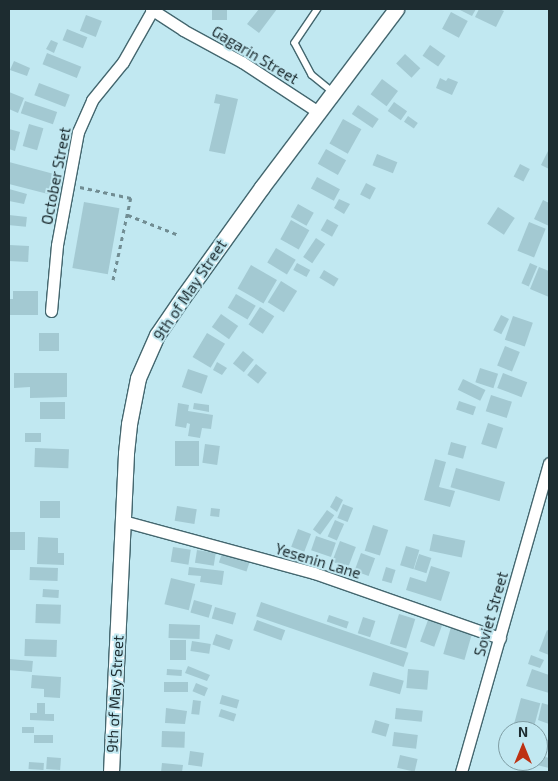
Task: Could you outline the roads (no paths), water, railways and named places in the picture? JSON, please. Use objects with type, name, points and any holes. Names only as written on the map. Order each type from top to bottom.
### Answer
[{"type":"street","name":"Gagarin Street","points":[[152,9],[242,62],[318,112]]},
{"type":"street","name":"October Street","points":[[51,311],[57,245],[70,184],[78,132],[92,100],[123,62],[152,9]]},
{"type":"street","name":"9th of May Street","points":[[110,772],[129,424],[138,378],[157,335],[318,112],[396,9]]},
{"type":"street","name":"Soviet Street","points":[[461,772],[549,463]]},
{"type":"street","name":"Yesenin Lane","points":[[123,521],[314,573],[500,638]]},
{"type":"lane","points":[[318,9],[295,42],[312,75],[333,92]]}]
